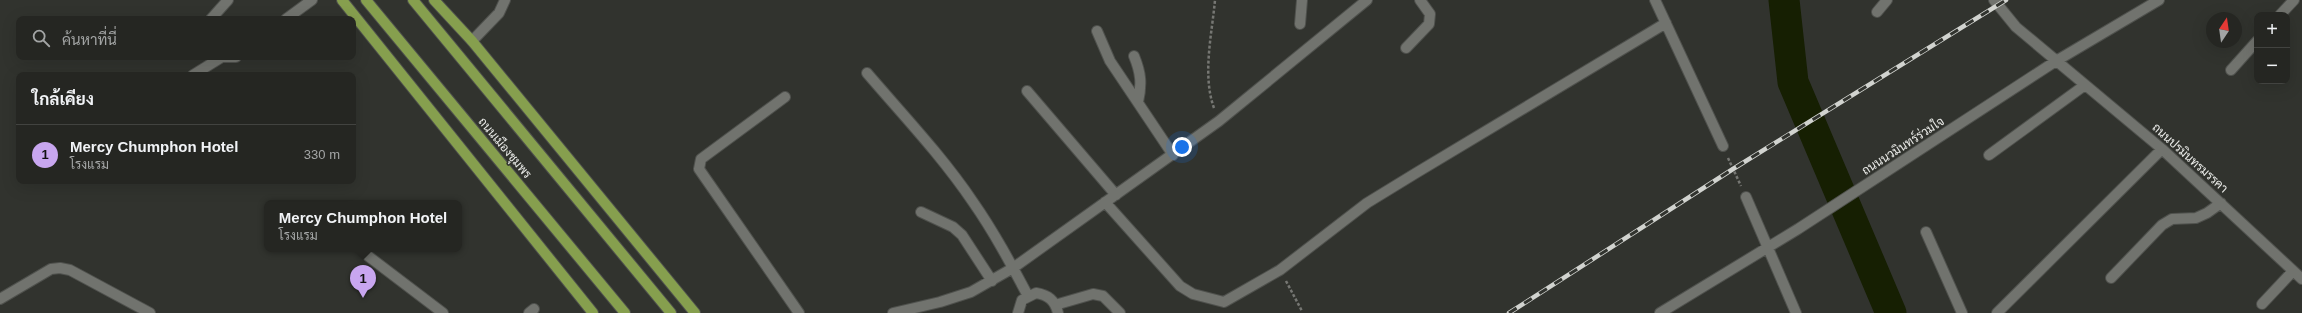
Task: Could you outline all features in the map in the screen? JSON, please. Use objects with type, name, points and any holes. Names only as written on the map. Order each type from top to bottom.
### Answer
[{"type":"main road","points":[[342,0],[355,16]]},
{"type":"main road","name":"ถนนเมืองชุมพร","points":[[366,0],[625,313]]},
{"type":"main road","name":"ถนนเมืองชุมพร","points":[[413,0],[671,313]]},
{"type":"main road","points":[[434,0],[472,41],[695,313]]},
{"type":"main road","points":[[356,17],[593,313]]},
{"type":"street","points":[[214,16],[228,0]]},
{"type":"street","points":[[290,16],[312,0]]},
{"type":"street","points":[[472,41],[499,13],[505,0]]},
{"type":"street","points":[[1300,24],[1302,0]]},
{"type":"street","points":[[893,313],[940,302],[971,292],[1013,268],[1219,121],[1367,0]]},
{"type":"street","points":[[1406,48],[1429,24],[1430,14],[1420,0]]},
{"type":"street","points":[[1655,0],[1723,146]]},
{"type":"street","points":[[1877,12],[1887,0]]},
{"type":"street","name":"ถนนปรมินทรมรรคา","points":[[1994,0],[2016,27],[2162,149],[2302,279]]},
{"type":"street","name":"ถนนนวมินทร์ร่วมใจ","points":[[1660,313],[1798,229],[2056,61],[2159,0]]},
{"type":"street","points":[[2283,12],[2294,0]]},
{"type":"street","points":[[1105,202],[1180,286],[1193,294],[1224,302],[1280,270],[1367,203],[1666,23]]},
{"type":"street","points":[[1097,31],[1110,60],[1172,155]]},
{"type":"street","points":[[2231,70],[2254,44]]},
{"type":"street","points":[[1134,56],[1140,73],[1141,85],[1138,102]]},
{"type":"street","points":[[198,72],[219,60]]},
{"type":"street","points":[[867,73],[924,140],[972,200],[1028,296]]},
{"type":"street","points":[[1989,155],[2085,85]]},
{"type":"street","points":[[1027,91],[1116,195]]},
{"type":"street","points":[[785,97],[701,159],[699,169],[799,313]]},
{"type":"street","points":[[1997,313],[2162,149]]},
{"type":"street","points":[[1746,197],[1769,247],[1796,313]]},
{"type":"street","points":[[2110,278],[2162,225],[2172,219],[2196,218],[2207,213],[2221,203]]},
{"type":"street","points":[[921,212],[953,227],[962,234],[992,281]]},
{"type":"street","points":[[1926,232],[1962,313]]},
{"type":"street","points":[[368,256],[442,313]]},
{"type":"street","points":[[0,299],[51,269],[60,268],[70,270],[150,313]]},
{"type":"street","points":[[2262,304],[2294,271]]},
{"type":"street","points":[[1018,313],[1022,300],[1036,293],[1044,294],[1057,309],[1094,294],[1103,296],[1120,313]]},
{"type":"path","points":[[1215,0],[1208,81],[1210,96],[1219,121]]},
{"type":"path","points":[[1723,146],[1746,197]]},
{"type":"path","points":[[1280,270],[1302,312]]},
{"type":"waterway","points":[[1784,0],[1793,82],[1891,313]]},
{"type":"railway","points":[[1509,313],[1733,169],[2006,0]]},
{"type":"place","name":"Mercy Chumphon Hotel","points":[[363,298]]}]
